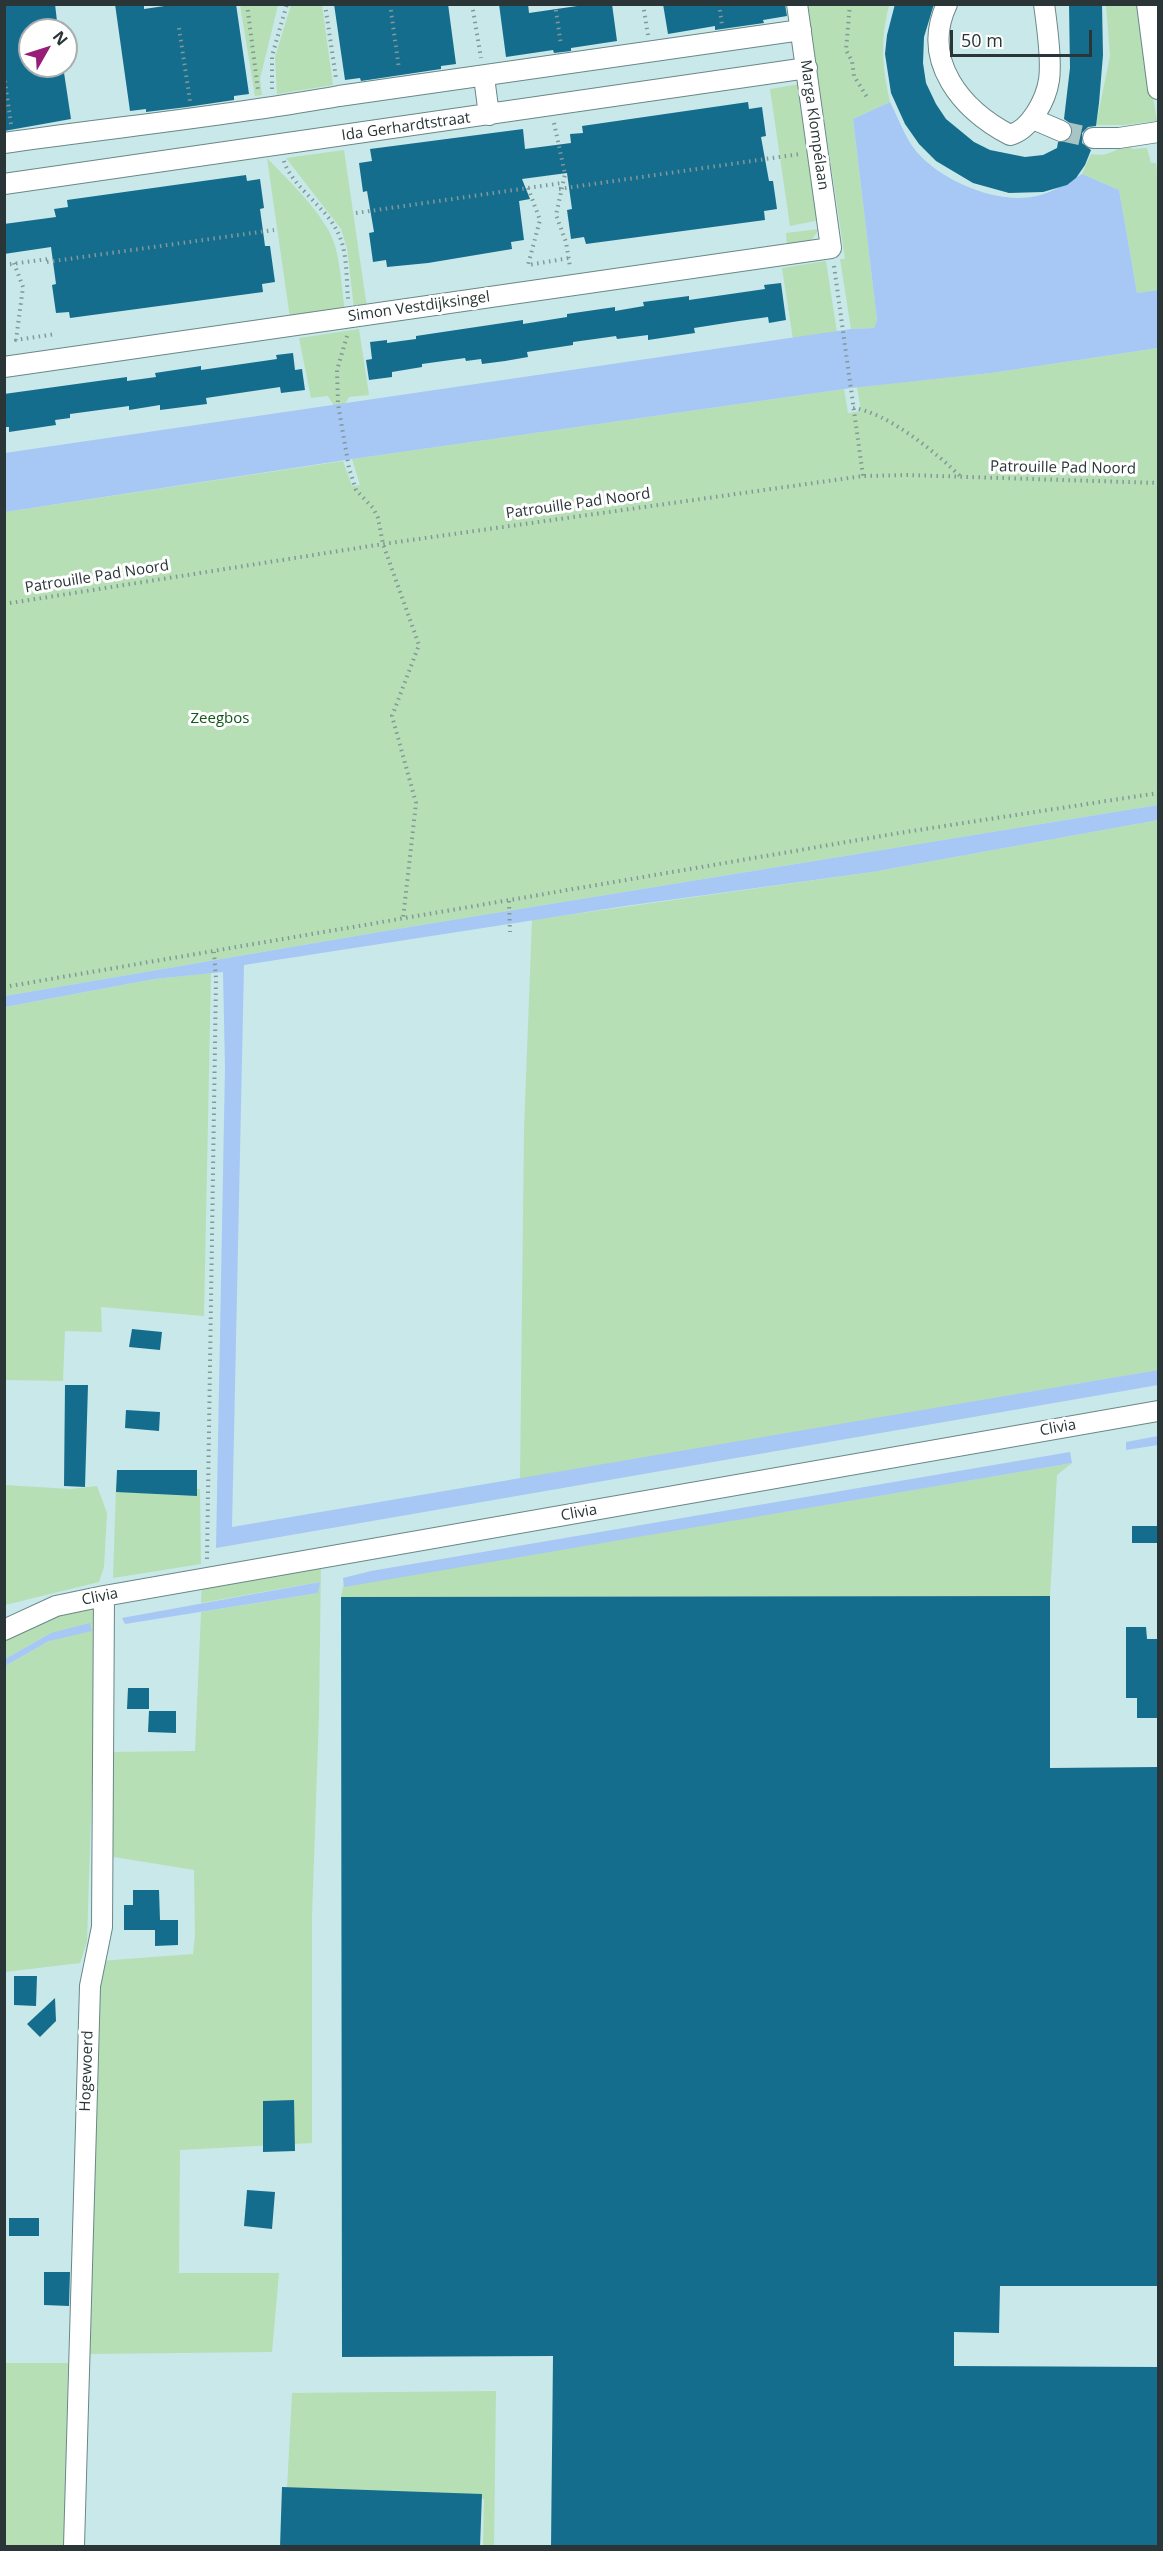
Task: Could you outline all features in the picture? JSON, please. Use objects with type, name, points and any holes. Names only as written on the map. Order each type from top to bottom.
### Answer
[{"type":"street","name":"Marga Klompélaan","points":[[797,4],[831,247]]},
{"type":"street","points":[[947,4],[940,18],[939,57],[945,76],[975,113],[1010,135],[1020,133],[1033,119],[1049,81],[1044,4]]},
{"type":"street","points":[[1151,13],[1158,89]]},
{"type":"street","points":[[9,143],[268,108],[801,30]]},
{"type":"street","name":"Ida Gerhardtstraat","points":[[4,184],[807,68]]},
{"type":"street","points":[[484,76],[489,115]]},
{"type":"street","points":[[1033,119],[1061,131]]},
{"type":"street","points":[[1093,138],[1119,138],[1158,132]]},
{"type":"street","name":"Simon Vestdijksingel","points":[[4,367],[831,247]]},
{"type":"street","name":"Clivia","points":[[4,1630],[56,1606],[104,1596],[1158,1411]]},
{"type":"street","name":"Hogewoerd","points":[[74,2547],[90,1986],[102,1926],[104,1596]]},
{"type":"path","points":[[247,4],[268,108]]},
{"type":"path","points":[[268,108],[272,56],[287,4]]},
{"type":"path","points":[[325,4],[339,96]]},
{"type":"path","points":[[390,4],[401,88]]},
{"type":"path","points":[[472,4],[484,76]]},
{"type":"path","points":[[555,4],[563,64]]},
{"type":"path","points":[[643,4],[651,51]]},
{"type":"path","points":[[850,4],[846,50],[852,61],[854,76],[867,97]]},
{"type":"path","points":[[179,28],[192,117]]},
{"type":"path","points":[[4,75],[9,143]]},
{"type":"path","points":[[551,105],[565,174],[556,215],[566,242],[573,285]]},
{"type":"path","points":[[280,145],[285,166],[337,230],[344,254],[350,317],[346,346],[337,370],[338,404],[349,468],[356,490],[373,508],[383,544],[419,645],[392,716],[416,803],[403,919]]},
{"type":"path","points":[[560,189],[818,151]]},
{"type":"path","points":[[356,213],[562,183]]},
{"type":"path","points":[[528,188],[540,220],[528,264],[569,258]]},
{"type":"path","points":[[4,265],[274,231]]},
{"type":"path","points":[[831,247],[863,476]]},
{"type":"path","points":[[14,263],[23,287],[16,340],[56,334]]},
{"type":"path","points":[[853,408],[862,409],[881,418],[917,440],[942,458],[962,478]]},
{"type":"path","name":"Patrouille Pad Noord","points":[[4,604],[383,544],[863,476],[907,475],[1158,483]]},
{"type":"path","points":[[4,987],[899,833],[1158,793]]},
{"type":"path","points":[[509,901],[510,932]]},
{"type":"path","points":[[207,1577],[216,979],[214,952]]},
{"type":"green space","points":[[240,5],[278,5],[260,79],[262,95],[255,96]]},
{"type":"green space","points":[[291,5],[322,5],[333,85],[277,94],[275,57]]},
{"type":"green space","points":[[807,5],[889,5],[884,30],[883,54],[890,102],[853,119],[877,320],[874,328],[851,329],[840,259],[845,259]]},
{"type":"green space","points":[[1106,5],[1138,5],[1157,121],[1124,125],[1096,125],[1110,56]]},
{"type":"green space","points":[[799,84],[820,220],[790,226],[770,89]]},
{"type":"green space","points":[[1131,142],[1132,149],[1147,148],[1151,163],[1156,163],[1158,180],[1158,290],[1137,293],[1119,190],[1082,174],[1091,154],[1107,154]]},
{"type":"green space","points":[[344,150],[367,308],[354,309],[347,248],[341,229],[286,158]]},
{"type":"green space","points":[[267,158],[309,203],[330,233],[339,261],[345,310],[290,318]]},
{"type":"green space","points":[[819,229],[811,241],[787,247],[786,233]]},
{"type":"green space","points":[[826,261],[838,339],[794,346],[782,268]]},
{"type":"green space","points":[[359,329],[369,395],[349,397],[345,404],[334,406],[328,396],[311,398],[299,338]]},
{"type":"green space","name":"Zeegbos","points":[[1158,348],[1158,805],[397,929],[5,996],[5,512],[343,461],[352,486],[360,485],[352,459],[844,389],[848,413],[861,411],[857,387],[991,373]]},
{"type":"green space","points":[[1158,820],[1158,1370],[520,1479],[524,1130],[532,920],[872,872]]},
{"type":"green space","points":[[211,973],[204,1316],[101,1307],[102,1332],[65,1331],[63,1381],[5,1380],[5,1007],[154,979]]},
{"type":"green space","points":[[1072,1463],[1057,1475],[1050,1596],[341,1597],[344,1583],[345,1586]]},
{"type":"green space","points":[[4,1485],[70,1489],[97,1486],[107,1513],[104,1567],[99,1582],[5,1605]]},
{"type":"green space","points":[[116,1487],[200,1489],[201,1564],[113,1578]]},
{"type":"green space","points":[[321,1563],[319,1714],[312,1916],[312,2143],[180,2150],[179,2273],[279,2273],[272,2352],[87,2354],[100,1961],[193,1954],[195,1936],[194,1870],[108,1856],[108,1752],[195,1751],[201,1612],[318,1593],[319,1582],[201,1603],[202,1580]]},
{"type":"green space","points":[[92,1606],[100,1615],[96,1651],[87,1942],[80,1963],[5,1972],[5,1666],[49,1641],[69,1635],[51,1633],[5,1659],[5,1637],[45,1615]]},
{"type":"green space","points":[[5,2363],[68,2363],[64,2546],[5,2546]]},
{"type":"green space","points":[[496,2391],[494,2546],[483,2546],[484,2499],[434,2497],[284,2546],[292,2393]]},
{"type":"water","points":[[890,102],[916,151],[940,172],[971,188],[1005,197],[1037,196],[1054,190],[1082,174],[1119,190],[1137,293],[1158,290],[1158,348],[991,373],[851,388],[352,459],[5,512],[5,453],[851,329],[874,328],[877,320],[853,119]]},
{"type":"water","points":[[1158,805],[1158,820],[872,872],[625,906],[244,965],[232,1527],[1158,1370],[1158,1385],[216,1548],[225,1067],[223,972],[154,979],[5,1007],[5,996],[397,929]]},
{"type":"water","points":[[1158,1436],[1158,1445],[1126,1450],[1126,1442]]},
{"type":"water","points":[[1070,1452],[1072,1463],[344,1587],[343,1578],[371,1571]]},
{"type":"water","points":[[320,1582],[318,1593],[125,1624],[122,1618]]},
{"type":"water","points":[[90,1623],[92,1631],[49,1641],[5,1666],[5,1659],[51,1633]]},
{"type":"building","points":[[4,4],[55,4],[57,18],[18,18],[18,78],[65,78],[71,119],[4,131]]},
{"type":"building","points":[[115,4],[144,4],[144,9],[178,4],[236,4],[249,94],[234,96],[234,100],[187,107],[146,112],[146,109],[130,111]]},
{"type":"building","points":[[334,4],[448,4],[456,64],[441,66],[441,69],[361,81],[360,78],[345,80]]},
{"type":"building","points":[[499,4],[528,4],[529,13],[591,4],[612,4],[617,41],[571,48],[571,51],[554,53],[553,50],[506,57]]},
{"type":"building","points":[[663,4],[785,4],[787,16],[763,20],[764,23],[715,30],[715,26],[668,34]]},
{"type":"building","points":[[895,4],[934,4],[924,37],[923,63],[926,83],[946,119],[974,142],[990,150],[1025,157],[1043,155],[1057,148],[1058,142],[1068,141],[1072,136],[1071,124],[1064,119],[1070,68],[1069,4],[1102,4],[1103,55],[1096,126],[1088,127],[1082,133],[1082,143],[1091,150],[1076,178],[1067,185],[1043,192],[1009,193],[973,183],[936,161],[919,144],[905,124],[891,93],[885,54]]},
{"type":"building","points":[[748,102],[749,109],[762,107],[766,136],[761,137],[769,181],[773,181],[777,209],[764,211],[765,220],[586,244],[584,237],[571,239],[567,210],[572,209],[567,173],[522,179],[530,199],[519,201],[524,240],[511,242],[512,249],[428,263],[387,267],[386,260],[373,262],[369,233],[374,232],[367,191],[363,192],[359,163],[372,161],[370,149],[523,129],[525,149],[571,143],[570,134],[583,133],[582,126]]},
{"type":"building","points":[[246,175],[247,181],[260,179],[264,208],[260,209],[265,246],[270,246],[275,282],[262,284],[263,292],[70,318],[69,312],[56,313],[52,285],[56,284],[51,247],[4,254],[4,224],[56,217],[54,209],[68,207],[67,200]]},
{"type":"building","points":[[781,283],[786,320],[769,323],[768,317],[739,321],[694,328],[695,333],[648,340],[648,335],[617,339],[616,336],[573,342],[573,345],[527,352],[528,357],[482,364],[481,359],[466,361],[465,358],[422,364],[422,367],[392,372],[392,377],[369,380],[366,360],[372,359],[370,342],[387,340],[387,343],[416,339],[416,336],[523,320],[523,324],[567,317],[567,314],[615,307],[615,311],[644,306],[643,302],[689,296],[689,300],[765,289],[764,285]]},
{"type":"building","points":[[293,353],[295,370],[302,369],[305,390],[281,393],[280,387],[206,398],[207,404],[160,410],[160,405],[129,410],[129,406],[70,414],[70,418],[55,420],[56,425],[9,432],[9,427],[4,427],[4,394],[127,377],[127,381],[156,377],[155,373],[201,366],[201,370],[277,359],[276,355]]},
{"type":"building","points":[[132,1329],[162,1332],[160,1350],[129,1347]]},
{"type":"building","points":[[65,1385],[88,1385],[85,1487],[64,1486]]},
{"type":"building","points":[[126,1410],[160,1412],[159,1431],[125,1428]]},
{"type":"building","points":[[117,1470],[197,1470],[197,1496],[116,1492]]},
{"type":"building","points":[[1132,1526],[1158,1526],[1158,1543],[1132,1543]]},
{"type":"building","points":[[1050,1596],[1050,1768],[1158,1767],[1158,2286],[1000,2286],[999,2333],[954,2332],[954,2366],[1158,2367],[1158,2547],[551,2547],[553,2356],[342,2357],[341,1597]]},
{"type":"building","points":[[1126,1627],[1146,1627],[1147,1639],[1158,1639],[1158,1718],[1137,1718],[1137,1698],[1126,1698]]},
{"type":"building","points":[[128,1688],[149,1688],[149,1709],[127,1709]]},
{"type":"building","points":[[149,1711],[176,1711],[176,1733],[148,1732]]},
{"type":"building","points":[[133,1890],[159,1890],[160,1920],[178,1920],[178,1945],[155,1946],[155,1930],[124,1930],[124,1905],[133,1905]]},
{"type":"building","points":[[14,1976],[37,1976],[36,2006],[14,2005]]},
{"type":"building","points":[[55,1998],[56,2021],[40,2037],[27,2024]]},
{"type":"building","points":[[294,2100],[295,2151],[263,2152],[263,2101]]},
{"type":"building","points":[[247,2190],[275,2192],[272,2229],[244,2226]]},
{"type":"building","points":[[9,2218],[39,2218],[39,2236],[9,2236]]},
{"type":"building","points":[[44,2272],[70,2272],[69,2306],[44,2305]]},
{"type":"building","points":[[282,2487],[482,2494],[480,2547],[280,2547]]},
{"type":"tunnel","points":[[1061,131],[1093,138]]}]
